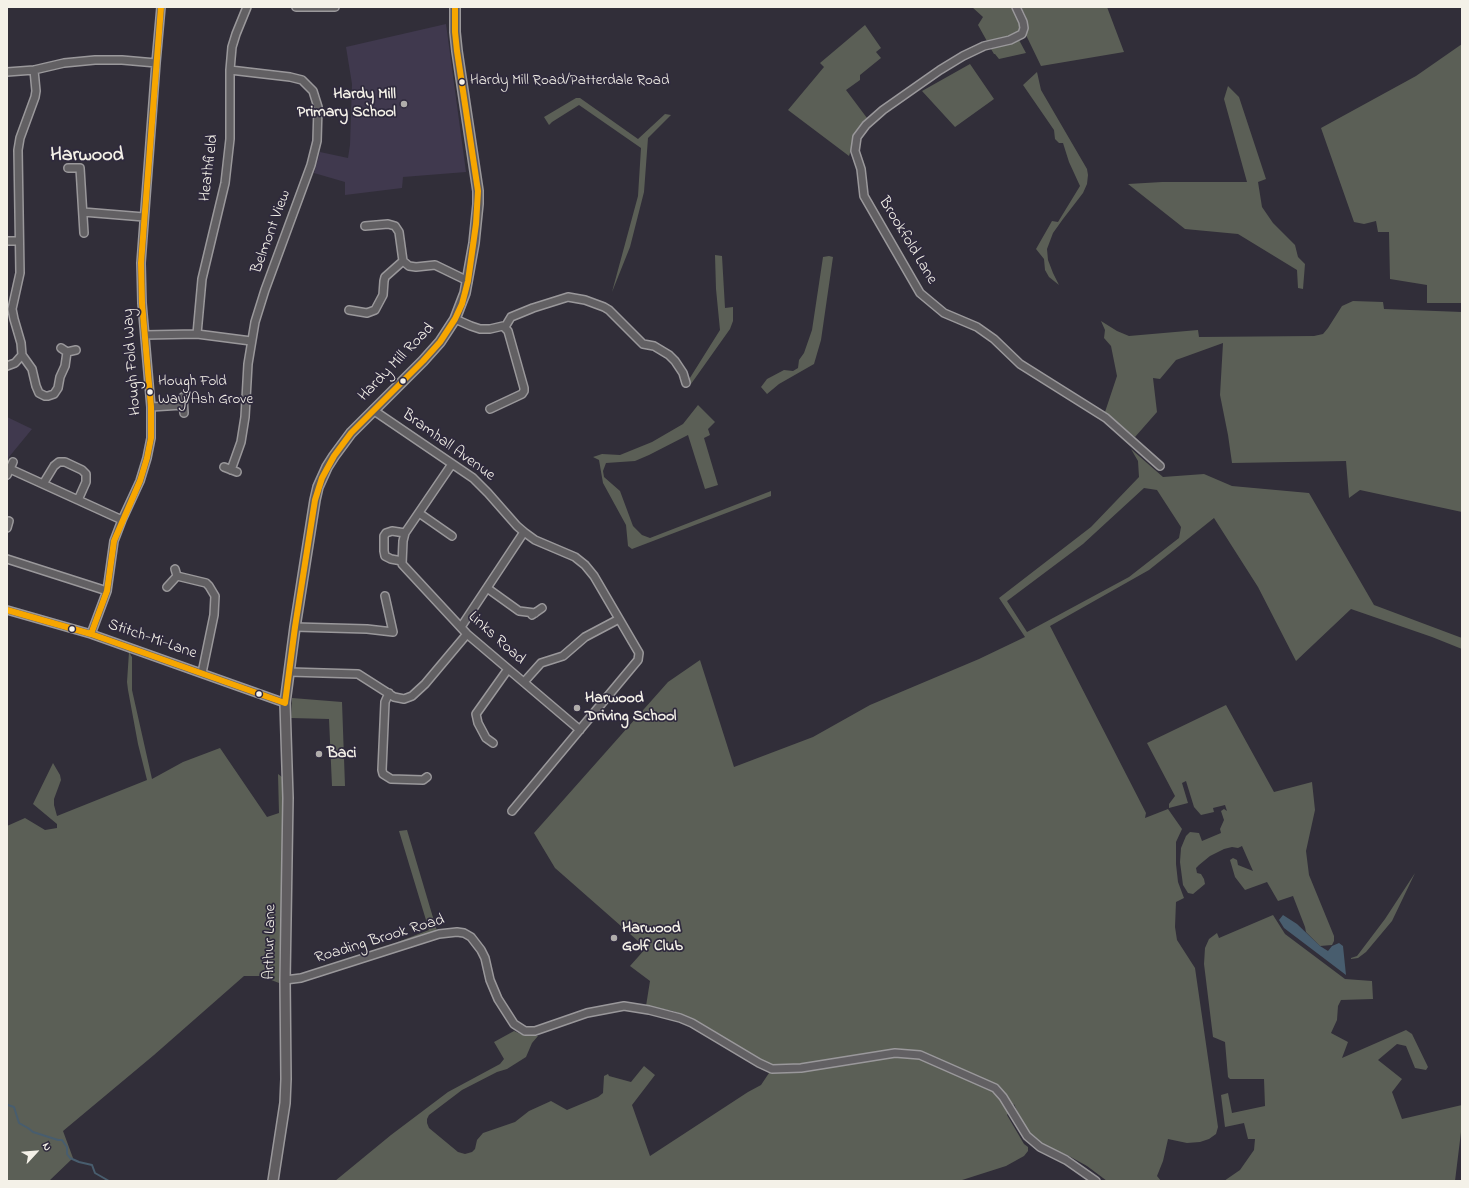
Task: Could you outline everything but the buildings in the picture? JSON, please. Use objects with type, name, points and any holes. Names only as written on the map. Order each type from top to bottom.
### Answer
[{"type":"main road","name":"Hardy Mill Road","points":[[285,703],[294,627],[318,487],[337,450],[351,433],[440,342],[455,319],[462,304],[468,281],[476,224],[478,191],[457,51],[455,7]]},
{"type":"main road","name":"Arthur Lane","points":[[273,1181],[285,1103],[286,1079],[285,980],[288,798],[285,703]]},
{"type":"street","name":"Hough Fold Way","points":[[91,634],[107,591],[113,548],[122,520],[140,481],[151,438],[151,407],[141,263],[161,7]]},
{"type":"street","name":"Heathfield","points":[[198,334],[202,278],[225,183],[230,139],[230,70],[232,47],[248,7]]},
{"type":"street","points":[[296,7],[335,7]]},
{"type":"street","name":"Brookfold Lane","points":[[1016,7],[1024,22],[1022,34],[1010,40],[984,46],[963,56],[940,70],[883,110],[866,125],[857,137],[855,147],[856,157],[861,169],[864,196],[920,293],[944,313],[977,327],[994,339],[1020,364],[1106,418],[1160,466]]},
{"type":"street","points":[[7,72],[34,70],[64,63],[95,60],[122,60],[156,63]]},
{"type":"street","points":[[34,70],[36,91],[35,97],[20,138],[18,150],[20,273],[12,314],[21,343],[22,355],[32,369],[39,393],[44,396],[54,394],[58,388],[60,377],[65,366],[67,352]]},
{"type":"street","name":"Belmont View","points":[[230,70],[290,77],[302,80],[313,91],[318,107],[317,141],[311,165],[265,290],[251,341],[248,364],[245,418],[241,442],[231,469]]},
{"type":"street","points":[[68,168],[80,168],[84,233]]},
{"type":"street","points":[[83,212],[144,217]]},
{"type":"street","points":[[365,226],[377,228],[391,224],[397,229],[403,261],[409,266],[416,267],[435,265],[468,281]]},
{"type":"street","points":[[7,241],[19,241]]},
{"type":"street","points":[[349,310],[358,309],[367,313],[378,308],[383,295],[385,276],[403,261]]},
{"type":"street","points":[[490,409],[522,394],[524,391],[512,345],[505,327],[508,320],[511,316],[527,310],[568,298],[585,300],[609,310],[643,344],[654,346],[675,361],[683,373],[686,383]]},
{"type":"street","points":[[455,319],[480,329],[490,329],[501,326],[505,327]]},
{"type":"street","points":[[145,335],[198,334],[251,341]]},
{"type":"street","points":[[61,348],[67,352],[76,350]]},
{"type":"street","points":[[7,366],[15,363],[22,355]]},
{"type":"street","points":[[151,407],[183,401],[184,413]]},
{"type":"street","name":"Bramhall Avenue","points":[[373,410],[481,485],[524,532],[535,540],[575,557],[585,565],[594,576],[637,650],[639,657],[638,660],[512,811]]},
{"type":"street","points":[[43,484],[54,466],[59,462],[65,462],[82,470],[87,477],[78,500]]},
{"type":"street","points":[[406,533],[392,530],[386,533],[384,536],[385,556],[402,561],[403,541],[406,533],[452,464]]},
{"type":"street","points":[[10,468],[122,520]]},
{"type":"street","points":[[419,513],[449,536]]},
{"type":"street","points":[[461,627],[524,532]]},
{"type":"street","points":[[7,558],[107,591]]},
{"type":"street","name":"Links Road","points":[[402,561],[403,566],[467,634],[580,730]]},
{"type":"street","points":[[167,587],[176,572],[213,586],[215,596],[214,615],[202,673]]},
{"type":"street","points":[[487,588],[519,610],[533,615],[542,608]]},
{"type":"street","points":[[294,627],[367,629],[393,632],[386,596]]},
{"type":"street","name":"Stitch-Mi-Lane","points":[[7,610],[91,634],[285,703]]},
{"type":"street","points":[[524,682],[544,662],[563,656],[585,637],[619,619]]},
{"type":"street","points":[[289,672],[358,674],[389,693],[399,698],[404,698],[412,696],[434,675],[467,634]]},
{"type":"street","points":[[493,744],[486,738],[480,728],[476,719],[476,714],[508,669]]},
{"type":"street","points":[[389,693],[385,702],[383,774],[391,779],[423,780],[427,777]]},
{"type":"street","name":"Roading Brook Road","points":[[285,980],[301,978],[439,934],[457,932],[471,937],[477,943],[485,958],[490,980],[498,999],[514,1024],[525,1031],[535,1031],[587,1013],[620,1006],[631,1006],[670,1015],[692,1023],[759,1063],[772,1069],[801,1068],[895,1052],[920,1056],[994,1088],[1003,1097],[1027,1136],[1040,1147],[1066,1160],[1096,1181]]},
{"type":"shaded area","points":[[972,7],[1011,7],[1018,16],[1020,24],[1019,31],[1014,36],[988,43],[978,25],[983,17]]},
{"type":"shaded area","points":[[1021,7],[1107,7],[1124,52],[1041,66],[1026,35],[1027,24]]},
{"type":"shaded area","name":"Hardy Mill Primary School","points":[[446,24],[466,172],[403,177],[402,188],[345,195],[345,182],[314,173],[320,152],[348,158],[350,145],[352,84],[346,47]]},
{"type":"shaded area","points":[[865,25],[881,48],[876,52],[881,58],[860,75],[860,80],[846,90],[867,118],[857,131],[849,156],[788,110],[824,67],[820,63]]},
{"type":"shaded area","points":[[1019,40],[1026,53],[999,59],[991,49]]},
{"type":"shaded area","points":[[1462,44],[1462,303],[1427,303],[1427,285],[1390,279],[1389,232],[1378,232],[1376,221],[1364,224],[1354,222],[1321,128],[1416,76]]},
{"type":"shaded area","points":[[970,64],[994,99],[955,127],[922,91]]},
{"type":"shaded area","points":[[1037,72],[1041,90],[1087,169],[1088,175],[1087,184],[1083,193],[1053,233],[1047,249],[1048,260],[1059,285],[1049,277],[1045,270],[1044,259],[1036,249],[1052,221],[1058,222],[1080,186],[1069,162],[1063,143],[1059,143],[1055,139],[1054,130],[1023,85]]},
{"type":"shaded area","points":[[1228,86],[1239,97],[1266,179],[1258,182],[1262,207],[1273,223],[1295,245],[1298,257],[1305,264],[1303,289],[1298,288],[1297,270],[1238,234],[1185,229],[1128,184],[1162,182],[1247,182],[1224,99]]},
{"type":"shaded area","points":[[576,98],[580,98],[638,139],[665,114],[671,115],[648,138],[644,192],[630,247],[612,292],[638,196],[641,148],[579,105],[549,125],[544,117]]},
{"type":"shaded area","points":[[715,255],[722,256],[725,308],[733,307],[733,321],[730,329],[691,384],[688,381],[720,330],[716,289]]},
{"type":"shaded area","points":[[823,257],[833,257],[821,340],[814,364],[779,384],[767,394],[761,387],[767,379],[784,370],[793,371],[798,368],[799,360],[804,353],[812,330]]},
{"type":"shaded area","points":[[1353,301],[1383,302],[1384,309],[1462,312],[1462,512],[1360,490],[1349,498],[1346,461],[1232,463],[1220,395],[1223,343],[1176,360],[1160,379],[1153,378],[1157,412],[1135,437],[1105,412],[1117,376],[1111,346],[1104,338],[1105,330],[1101,321],[1117,331],[1129,336],[1198,330],[1199,337],[1314,336],[1323,334],[1342,306]]},
{"type":"shaded area","points":[[698,405],[715,422],[708,429],[710,435],[704,438],[718,485],[705,489],[688,435],[635,461],[606,463],[603,471],[604,477],[620,491],[633,526],[642,535],[650,538],[771,491],[771,496],[632,549],[628,546],[626,525],[603,483],[599,460],[593,457],[602,454],[620,455],[652,442],[683,424]]},
{"type":"shaded area","points":[[7,417],[32,429],[9,457],[7,464]]},
{"type":"shaded area","name":"Harwood Golf Club","points":[[1131,449],[1163,477],[1204,474],[1232,486],[1309,493],[1374,605],[1462,638],[1462,649],[1351,609],[1296,661],[1258,587],[1214,518],[1149,570],[1050,626],[1146,813],[1145,818],[1168,809],[1182,829],[1176,842],[1176,864],[1178,882],[1184,898],[1176,902],[1175,927],[1177,940],[1195,968],[1218,1127],[1216,1134],[1209,1139],[1200,1142],[1187,1143],[1168,1139],[1163,1161],[1157,1176],[1161,1181],[1107,1181],[1087,1166],[1046,1146],[1031,1134],[1020,1118],[1014,1104],[1007,1115],[1024,1144],[1028,1147],[1028,1151],[1024,1156],[1006,1166],[959,1181],[335,1181],[391,1135],[448,1092],[500,1064],[504,1059],[494,1042],[514,1031],[523,1035],[538,1036],[532,1043],[526,1057],[507,1069],[497,1072],[462,1090],[429,1115],[427,1119],[429,1128],[458,1152],[465,1154],[472,1152],[475,1149],[477,1140],[483,1133],[515,1122],[529,1111],[551,1101],[567,1110],[598,1097],[603,1093],[604,1076],[608,1074],[609,1076],[631,1082],[644,1066],[655,1075],[632,1105],[650,1156],[761,1085],[769,1073],[766,1062],[683,1015],[673,1011],[646,1006],[650,981],[630,966],[646,948],[555,868],[534,833],[668,682],[700,660],[734,767],[813,737],[870,705],[979,659],[1025,637],[999,598],[1091,527],[1139,477],[1138,461]],"holes":[[[1144,488],[1157,490],[1181,527],[1179,538],[1129,577],[1027,632],[1007,601],[1083,544]]]},
{"type":"shaded area","points":[[129,652],[132,657],[132,690],[152,779],[183,762],[220,748],[267,817],[279,813],[278,774],[282,777],[283,837],[279,983],[261,976],[244,976],[154,1055],[63,1131],[73,1158],[49,1181],[7,1181],[7,826],[25,818],[45,830],[57,828],[57,824],[33,804],[53,763],[60,775],[61,780],[54,799],[57,816],[147,780],[138,744],[128,690],[127,682]]},
{"type":"shaded area","points":[[292,698],[342,702],[345,786],[332,786],[329,719],[291,718]]},
{"type":"shaded area","points":[[1226,705],[1274,792],[1312,782],[1315,810],[1306,851],[1309,875],[1334,936],[1332,945],[1320,946],[1306,932],[1293,896],[1278,901],[1267,882],[1245,890],[1235,877],[1230,860],[1233,858],[1237,860],[1238,865],[1253,871],[1242,846],[1238,848],[1232,847],[1224,849],[1210,856],[1199,865],[1196,868],[1197,873],[1201,874],[1205,884],[1193,894],[1188,893],[1183,885],[1180,862],[1181,848],[1186,836],[1190,832],[1199,833],[1202,841],[1221,833],[1220,829],[1224,820],[1221,811],[1224,809],[1227,811],[1225,805],[1213,808],[1214,812],[1201,815],[1194,807],[1186,781],[1182,783],[1188,803],[1169,808],[1169,804],[1175,796],[1147,743]]},
{"type":"shaded area","points":[[407,830],[437,931],[395,943],[429,930],[399,831]]},
{"type":"shaded area","points":[[1415,873],[1392,921],[1366,952],[1358,958],[1351,959],[1357,956],[1385,919]]},
{"type":"shaded area","points":[[1273,915],[1285,934],[1345,979],[1372,981],[1373,999],[1341,1000],[1338,1006],[1337,1020],[1331,1033],[1348,1042],[1342,1058],[1406,1030],[1412,1034],[1428,1067],[1426,1070],[1415,1068],[1406,1046],[1397,1044],[1378,1060],[1402,1079],[1392,1092],[1402,1119],[1462,1105],[1462,1124],[1455,1181],[1224,1181],[1240,1170],[1254,1150],[1255,1139],[1248,1139],[1244,1123],[1225,1127],[1221,1095],[1228,1093],[1232,1113],[1265,1106],[1264,1079],[1230,1079],[1228,1077],[1225,1042],[1213,1037],[1204,964],[1205,948],[1209,939],[1217,933],[1219,938]]},
{"type":"water","points":[[1283,915],[1297,924],[1320,946],[1328,951],[1332,946],[1339,943],[1343,946],[1346,975],[1284,928],[1279,920]]},
{"type":"waterway","points":[[7,1106],[14,1107],[19,1123],[33,1132],[62,1140],[67,1147],[67,1154],[70,1158],[92,1165],[95,1173],[109,1181]]},
{"type":"transit line","points":[[91,634],[107,591],[114,541],[140,481],[151,438],[151,407],[142,303],[141,263],[161,7]]},
{"type":"transit line","points":[[7,610],[91,634],[285,703],[295,627],[315,500],[322,478],[334,456],[351,433],[440,342],[455,319],[462,304],[468,281],[476,224],[478,191],[457,51],[455,7]]},
{"type":"place","name":"Hardy Mill Road/Patterdale Road","points":[[462,82]]},
{"type":"place","name":"Hardy Mill Primary School","points":[[404,104]]},
{"type":"place","name":"Hough Fold Way/Ash Grove","points":[[150,392]]},
{"type":"place","name":"Harwood Driving School","points":[[577,708]]},
{"type":"place","name":"Baci","points":[[319,754]]},
{"type":"place","name":"Harwood Golf Club","points":[[614,938]]},
{"type":"district","name":"Harwood","points":[[87,157]]}]
